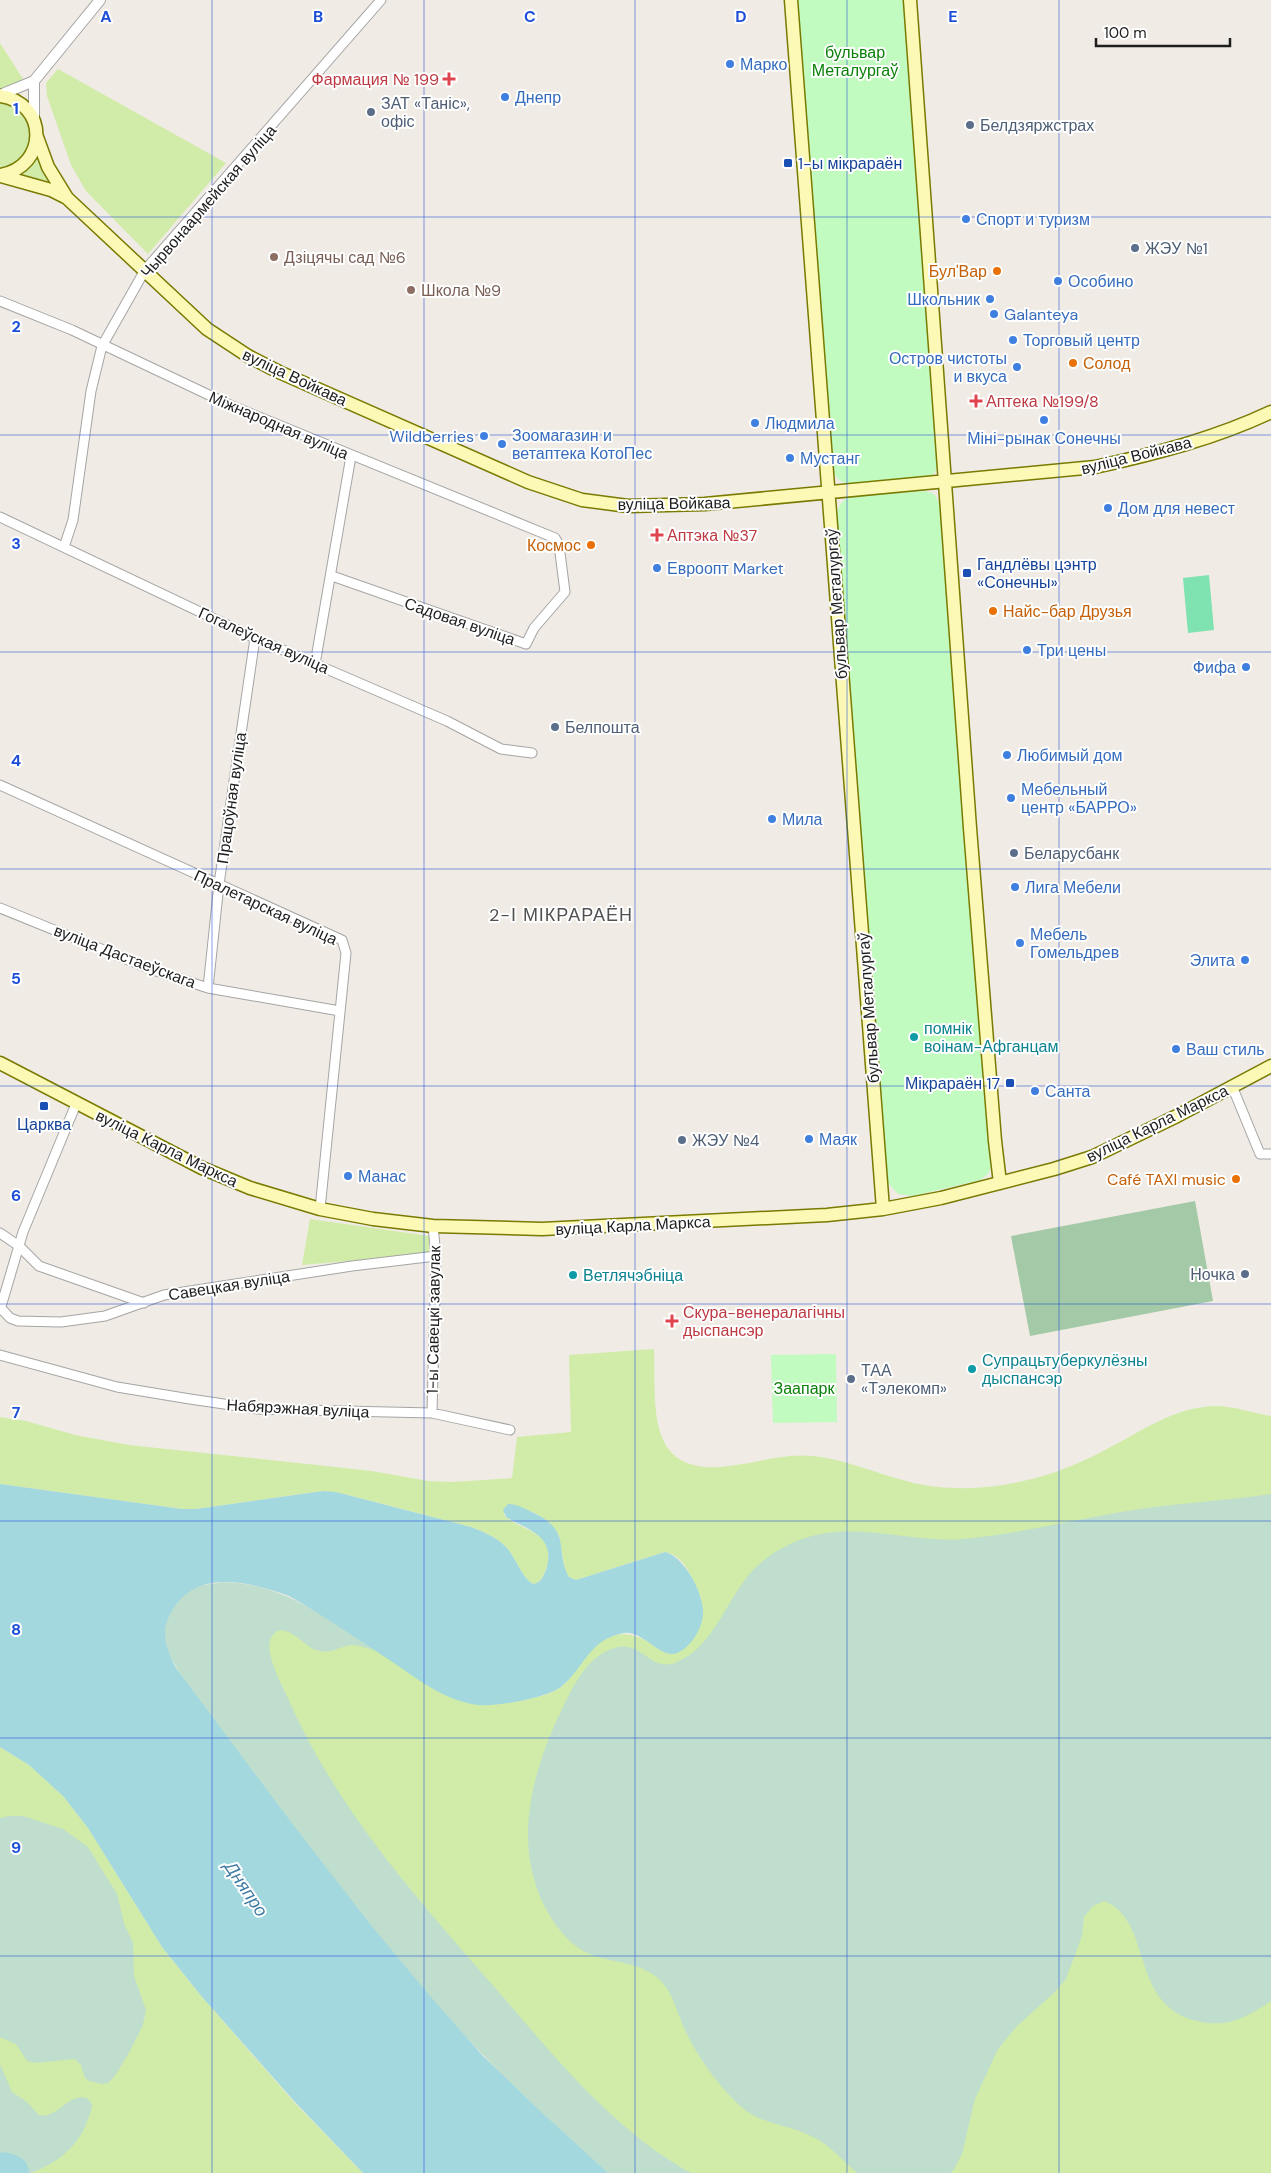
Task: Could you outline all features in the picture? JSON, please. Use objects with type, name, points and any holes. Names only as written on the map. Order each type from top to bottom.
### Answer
[{"type":"main road","name":"бульвар Металургаў","points":[[791,0],[883,1209]]},
{"type":"main road","points":[[910,0],[970,828],[1000,1183]]},
{"type":"main road","name":"вуліца Войкава","points":[[0,96],[16,100],[24,106],[34,122],[48,167],[68,198],[207,329],[248,356],[279,372],[548,490],[582,500],[613,505],[705,504],[1096,467],[1158,452],[1238,428],[1271,412]]},
{"type":"main road","name":"вуліца Войкава","points":[[0,175],[18,169],[25,163],[35,146],[37,136]]},
{"type":"main road","name":"вуліца Войкава","points":[[0,175],[51,190],[68,198]]},
{"type":"main road","name":"вуліца Карла Маркса","points":[[0,1063],[202,1168],[250,1188],[320,1209],[373,1219],[433,1226],[542,1230],[827,1215],[883,1209],[948,1196],[1092,1157],[1177,1116],[1271,1066]]},
{"type":"street","points":[[0,96],[34,81],[100,0]]},
{"type":"street","name":"Чырвонаармейская вуліца","points":[[64,547],[72,520],[91,391],[102,346],[145,270],[382,0]]},
{"type":"street","points":[[34,81],[34,122]]},
{"type":"street","name":"Міжнародная вуліца","points":[[0,301],[72,330],[102,346],[230,405],[555,538],[559,545],[565,592]]},
{"type":"street","points":[[315,664],[332,576],[351,456]]},
{"type":"street","name":"Гогалеўская вуліца","points":[[0,517],[255,638],[447,721],[501,749],[532,753]]},
{"type":"street","name":"Садовая вуліца","points":[[332,576],[526,644],[534,628],[565,592]]},
{"type":"street","name":"Працоўная вуліца","points":[[208,988],[219,884],[255,638]]},
{"type":"street","name":"Пралетарская вуліца","points":[[0,785],[342,940],[346,953],[320,1209]]},
{"type":"street","name":"вуліца Дастаеўскага","points":[[0,908],[153,970],[208,988],[340,1011]]},
{"type":"street","points":[[1232,1086],[1260,1154],[1271,1154]]},
{"type":"street","points":[[0,1308],[23,1232],[76,1104]]},
{"type":"street","name":"1-ы Савецкі завулак","points":[[432,1413],[436,1256],[433,1226]]},
{"type":"street","points":[[0,1233],[19,1246],[39,1266],[144,1303]]},
{"type":"street","name":"Савецкая вуліца","points":[[0,1308],[10,1318],[18,1321],[61,1322],[105,1316],[174,1294],[352,1266],[436,1256]]},
{"type":"street","name":"Набярэжная вуліца","points":[[0,1355],[117,1387],[190,1400],[258,1408],[432,1413],[510,1430]]},
{"type":"green space","name":"бульвар Металургаў","points":[[797,0],[905,0],[938,467],[932,476],[849,485],[839,480],[832,471]]},
{"type":"green space","points":[[0,43],[23,79],[14,86],[0,89]]},
{"type":"green space","points":[[58,69],[226,163],[148,254],[86,191],[71,165],[47,96],[46,83]]},
{"type":"green space","points":[[0,103],[18,111],[24,118],[30,136],[30,146],[26,154],[18,162],[0,169]]},
{"type":"green space","points":[[38,149],[53,187],[14,176]]},
{"type":"green space","points":[[925,491],[934,494],[940,504],[992,1165],[988,1174],[980,1180],[913,1196],[898,1194],[888,1183],[836,515],[841,503],[852,496]]},
{"type":"green space","points":[[1209,575],[1214,630],[1188,633],[1183,578]]},
{"type":"green space","points":[[1195,1201],[1213,1301],[1030,1336],[1011,1236]]},
{"type":"green space","points":[[310,1219],[429,1236],[429,1254],[302,1265]]},
{"type":"green space","points":[[654,1349],[656,1415],[661,1434],[669,1449],[682,1461],[702,1467],[739,1465],[802,1455],[848,1463],[894,1478],[920,1484],[949,1488],[980,1488],[1023,1481],[1066,1468],[1172,1415],[1200,1407],[1222,1406],[1271,1416],[1271,2173],[608,2173],[291,1822],[176,1668],[311,1609],[479,1705],[499,1704],[533,1698],[561,1687],[568,1681],[593,1647],[612,1636],[630,1635],[650,1643],[660,1650],[701,1598],[684,1564],[672,1554],[665,1552],[576,1580],[569,1577],[565,1571],[559,1536],[549,1522],[533,1512],[503,1514],[543,1539],[547,1547],[549,1557],[546,1570],[540,1581],[534,1584],[526,1578],[506,1547],[485,1533],[471,1527],[348,1495],[323,1491],[196,1509],[182,1509],[0,1484],[0,1417],[26,1421],[75,1435],[129,1445],[372,1471],[428,1481],[453,1482],[512,1478],[517,1437],[571,1432],[569,1355]]},
{"type":"green space","name":"Заапарк","points":[[836,1354],[837,1422],[773,1423],[771,1355]]},
{"type":"green space","points":[[1271,1494],[1271,2001],[1254,2012],[1229,2022],[1221,2023],[1201,2022],[1178,2014],[1162,2000],[1151,1983],[1130,1926],[1120,1911],[1104,1901],[1093,1906],[1084,1917],[1082,1936],[1066,1979],[1054,1993],[1017,2026],[998,2049],[975,2099],[962,2154],[953,2171],[951,2173],[857,2173],[819,2140],[804,2133],[766,2121],[740,2106],[716,2080],[702,2061],[685,2030],[668,1990],[659,1979],[644,1969],[600,1958],[585,1952],[568,1939],[550,1916],[538,1891],[531,1865],[528,1838],[529,1812],[541,1759],[562,1709],[579,1677],[598,1657],[617,1647],[628,1647],[658,1663],[667,1664],[677,1662],[690,1654],[702,1644],[711,1632],[745,1579],[760,1563],[778,1550],[798,1540],[825,1533],[864,1532],[923,1538],[963,1539],[1004,1534],[1145,1508]]},
{"type":"green space","points":[[222,1582],[244,1584],[265,1589],[303,1604],[375,1651],[351,1645],[326,1652],[316,1650],[294,1635],[282,1630],[277,1631],[272,1636],[270,1642],[271,1657],[277,1674],[306,1736],[353,1813],[407,1885],[540,2040],[586,2090],[636,2136],[691,2173],[608,2173],[544,2116],[484,2056],[417,1983],[355,1906],[193,1693],[166,1647],[164,1635],[166,1622],[172,1609],[181,1597],[192,1589]]},
{"type":"green space","points":[[0,1747],[29,1765],[63,1796],[88,1828],[162,1947],[203,1998],[293,2101],[363,2173],[0,2173]]},
{"type":"green space","points":[[23,1816],[63,1829],[88,1847],[117,1894],[124,1923],[133,1943],[134,1976],[146,2010],[143,2025],[130,2051],[115,2076],[108,2083],[102,2084],[89,2081],[85,2078],[81,2065],[74,2059],[36,2063],[27,2061],[16,2044],[0,2037],[0,1818]]},
{"type":"green space","points":[[0,2064],[12,2092],[27,2102],[39,2115],[52,2113],[68,2102],[80,2097],[87,2098],[92,2104],[92,2109],[83,2131],[72,2147],[58,2159],[31,2173],[29,2173],[29,2166],[20,2157],[9,2153],[0,2153]]},
{"type":"water","name":"Дняпро","points":[[0,1484],[182,1509],[196,1509],[323,1491],[336,1492],[471,1527],[485,1533],[506,1547],[526,1578],[534,1584],[540,1581],[546,1570],[547,1549],[544,1542],[538,1536],[506,1517],[503,1510],[508,1504],[534,1513],[554,1527],[558,1534],[569,1577],[576,1580],[665,1552],[672,1555],[686,1568],[700,1596],[703,1618],[693,1639],[685,1648],[674,1654],[667,1653],[632,1633],[612,1636],[603,1641],[588,1655],[570,1679],[562,1686],[534,1698],[509,1703],[478,1705],[453,1699],[419,1680],[302,1603],[289,1596],[258,1586],[225,1582],[195,1589],[183,1597],[172,1611],[165,1633],[169,1654],[176,1668],[370,1924],[483,2056],[608,2173],[363,2173],[294,2101],[203,1998],[162,1947],[88,1828],[63,1796],[29,1765],[0,1747]]},
{"type":"water","points":[[5,2152],[22,2158],[29,2168],[29,2173],[0,2173],[0,2153]]},
{"type":"place","name":"Марко","points":[[730,64]]},
{"type":"place","name":"Фармация № 199","points":[[449,79]]},
{"type":"place","name":"Днепр","points":[[505,97]]},
{"type":"place","name":"ЗАТ «Таніс», офіс","points":[[371,112]]},
{"type":"place","name":"Белдзяржстрах","points":[[970,125]]},
{"type":"place","name":"1-ы мікрараён","points":[[788,163]]},
{"type":"place","name":"Спорт и туризм","points":[[966,219]]},
{"type":"place","name":"ЖЭУ №1","points":[[1135,248]]},
{"type":"place","name":"Дзіцячы сад №6","points":[[274,257]]},
{"type":"place","name":"Бул'Вар","points":[[997,271]]},
{"type":"place","name":"Особино","points":[[1058,281]]},
{"type":"place","name":"Школа №9","points":[[411,290]]},
{"type":"place","name":"Школьник","points":[[990,299]]},
{"type":"place","name":"Galanteya","points":[[994,314]]},
{"type":"place","name":"Торговый центр","points":[[1013,340]]},
{"type":"place","name":"Солод","points":[[1073,363]]},
{"type":"place","name":"Остров чистоты и вкуса","points":[[1017,367]]},
{"type":"place","name":"Аптека №199/8","points":[[976,401]]},
{"type":"place","name":"Міні-рынак Сонечны","points":[[1044,420]]},
{"type":"place","name":"Людмила","points":[[755,423]]},
{"type":"place","name":"Wildberries","points":[[484,436]]},
{"type":"place","name":"Зоомагазин и ветаптека КотоПес","points":[[502,444]]},
{"type":"place","name":"Мустанг","points":[[790,458]]},
{"type":"place","name":"Дом для невест","points":[[1108,508]]},
{"type":"place","name":"Аптэка №37","points":[[657,535]]},
{"type":"place","name":"Космос","points":[[591,545]]},
{"type":"place","name":"Евроопт Market","points":[[657,568]]},
{"type":"place","name":"Гандлёвы цэнтр «Сонечны»","points":[[967,573]]},
{"type":"place","name":"Найс-бар Друзья","points":[[993,611]]},
{"type":"place","name":"Три цены","points":[[1027,650]]},
{"type":"place","name":"Фифа","points":[[1246,667]]},
{"type":"place","name":"Белпошта","points":[[555,727]]},
{"type":"place","name":"Любимый дом","points":[[1007,755]]},
{"type":"place","name":"Мебельный центр «БАРРО»","points":[[1011,798]]},
{"type":"place","name":"Мила","points":[[772,819]]},
{"type":"place","name":"Беларусбанк","points":[[1014,853]]},
{"type":"place","name":"Лига Мебели","points":[[1015,887]]},
{"type":"place","name":"Мебель Гомельдрев","points":[[1020,943]]},
{"type":"place","name":"Элита","points":[[1245,960]]},
{"type":"place","name":"помнік воінам-Афганцам","points":[[914,1037]]},
{"type":"place","name":"Ваш стиль","points":[[1176,1049]]},
{"type":"place","name":"Мікрараён 17","points":[[1010,1083]]},
{"type":"place","name":"Санта","points":[[1035,1091]]},
{"type":"place","name":"Царква","points":[[44,1106]]},
{"type":"place","name":"Маяк","points":[[809,1139]]},
{"type":"place","name":"ЖЭУ №4","points":[[682,1140]]},
{"type":"place","name":"Манас","points":[[348,1176]]},
{"type":"place","name":"Café TAXI music","points":[[1236,1179]]},
{"type":"place","name":"Ночка","points":[[1245,1274]]},
{"type":"place","name":"Ветлячэбніца","points":[[573,1275]]},
{"type":"place","name":"Скура-венералагічны дыспансэр","points":[[672,1321]]},
{"type":"place","name":"Супрацьтуберкулёзны дыспансэр","points":[[972,1369]]},
{"type":"place","name":"ТАА «Тэлекомп»","points":[[851,1379]]},
{"type":"district","name":"2-І МІКРАРАЁН","points":[[561,915]]}]
